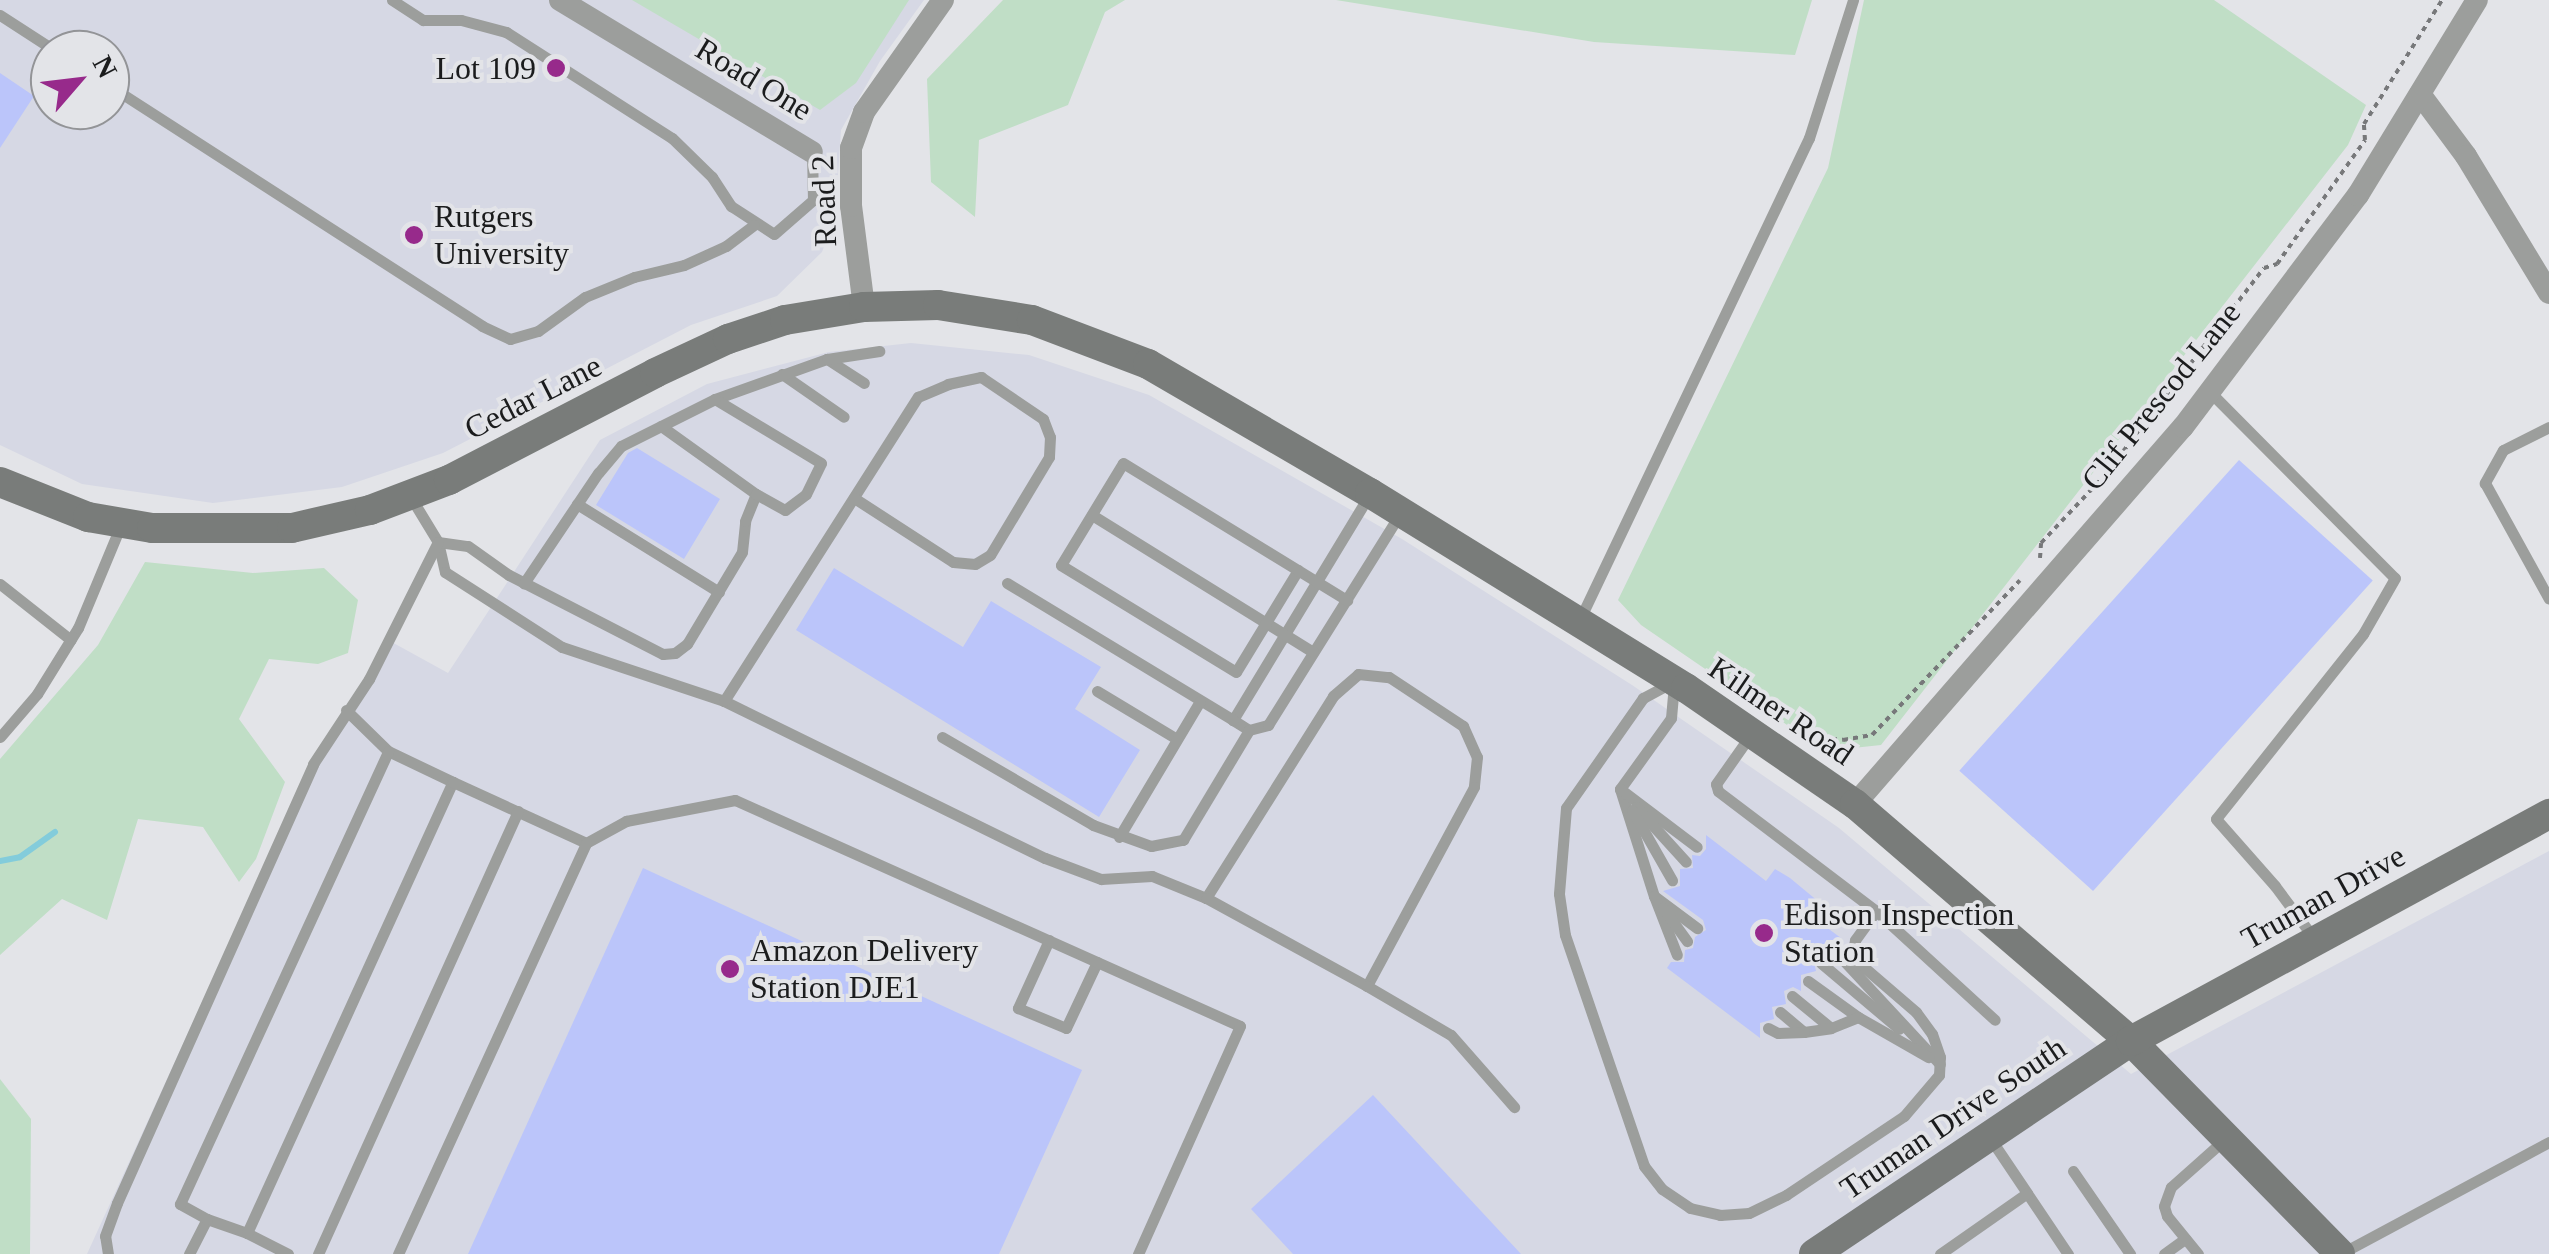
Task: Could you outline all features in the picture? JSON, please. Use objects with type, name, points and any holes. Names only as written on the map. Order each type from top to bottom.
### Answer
[{"type":"street","name":"Road One","points":[[560,0],[812,152]]},
{"type":"street","name":"Road 2","points":[[864,307],[851,206],[851,148],[864,112],[943,0]]},
{"type":"street","name":"Clif Prescod Lane","points":[[1855,804],[2210,392],[2358,196],[2477,0]]},
{"type":"street","points":[[2420,94],[2466,156],[2549,294]]},
{"type":"street","name":"Cedar Lane","points":[[0,482],[88,518],[217,531],[292,528],[370,510],[449,480],[728,339],[784,320],[864,307],[938,306],[996,312],[1095,342]]},
{"type":"street","name":"Kilmer Road","points":[[1095,342],[1148,364],[1370,493],[1675,681],[1855,804],[2132,1041],[2340,1254]]},
{"type":"street","name":"Truman Drive","points":[[2132,1041],[2549,814]]},
{"type":"street","name":"Truman Drive South","points":[[1814,1254],[2132,1041]]},
{"type":"lane","points":[[392,0],[423,20],[461,20],[506,32],[672,138],[712,177],[731,206],[754,225],[774,234],[813,200],[812,152]]},
{"type":"lane","points":[[1578,621],[1809,138],[1853,0]]},
{"type":"lane","points":[[0,16],[30,35]]},
{"type":"lane","points":[[130,99],[482,326],[510,340],[538,331],[585,297],[634,277],[684,266],[726,246],[754,225]]},
{"type":"lane","points":[[524,583],[576,504],[621,446],[714,399],[826,359],[879,351]]},
{"type":"lane","points":[[826,359],[864,383]]},
{"type":"lane","points":[[782,374],[844,417]]},
{"type":"lane","points":[[724,701],[918,397],[948,384],[981,377],[1043,419],[1050,437],[1049,457],[990,555],[975,564],[953,562],[854,498]]},
{"type":"lane","points":[[2210,392],[2395,578],[2364,634],[2216,819],[2276,886],[2316,941]]},
{"type":"lane","points":[[661,426],[784,510],[806,494],[821,463],[714,399]]},
{"type":"lane","points":[[2549,427],[2502,450],[2486,483],[2549,599]]},
{"type":"lane","points":[[1298,570],[1236,672],[1061,565],[1123,463],[1318,582],[1347,600]]},
{"type":"lane","points":[[1233,720],[1370,493]]},
{"type":"lane","points":[[438,542],[468,546],[524,583],[663,654],[675,654],[687,644],[742,552],[745,521],[756,494]]},
{"type":"lane","points":[[410,495],[438,542],[446,572],[562,647],[724,701],[1046,858],[1102,878],[1152,876],[1206,898],[1451,1035],[1514,1107]]},
{"type":"lane","points":[[576,504],[719,592]]},
{"type":"lane","points":[[1007,582],[1249,730],[1268,726],[1401,512]]},
{"type":"lane","points":[[1092,515],[1314,652]]},
{"type":"lane","points":[[0,737],[37,694],[71,640],[122,523]]},
{"type":"lane","points":[[108,1254],[106,1236],[133,1167],[313,764],[369,680],[438,542]]},
{"type":"lane","points":[[0,584],[71,640]]},
{"type":"lane","points":[[1206,898],[1333,696],[1358,674],[1389,677],[1463,726],[1477,757],[1474,787],[1366,986]]},
{"type":"lane","points":[[1620,789],[1671,718],[1675,681]]},
{"type":"lane","points":[[1675,681],[1643,698],[1578,786],[1561,826],[1559,894],[1565,935],[1644,1166],[1662,1189],[1690,1208],[1720,1215],[1749,1212],[1786,1195],[1904,1116],[1940,1075],[1932,1034],[1916,1012],[1852,958],[1855,940],[1876,911]]},
{"type":"lane","points":[[1097,691],[1178,739]]},
{"type":"lane","points":[[1119,837],[1200,701]]},
{"type":"lane","points":[[346,710],[388,751],[586,843]]},
{"type":"lane","points":[[942,737],[1119,837],[1151,846],[1183,840],[1249,730]]},
{"type":"lane","points":[[1752,733],[1716,784],[1718,791],[1876,911],[1995,1020]]},
{"type":"lane","points":[[288,1254],[180,1204],[388,751]]},
{"type":"lane","points":[[247,1234],[453,782]]},
{"type":"lane","points":[[1620,789],[1697,846]]},
{"type":"lane","points":[[1620,789],[1686,862]]},
{"type":"lane","points":[[1620,789],[1672,880]]},
{"type":"lane","points":[[1620,789],[1676,955]]},
{"type":"lane","points":[[398,1254],[586,843],[626,821],[735,800],[1240,1026],[1138,1254]]},
{"type":"lane","points":[[318,1254],[518,811]]},
{"type":"lane","points":[[1654,896],[1698,928]]},
{"type":"lane","points":[[1654,896],[1687,942]]},
{"type":"lane","points":[[1049,940],[1018,1008],[1066,1028],[1097,962]]},
{"type":"lane","points":[[1832,949],[1940,1064]]},
{"type":"lane","points":[[1822,964],[1940,1064]]},
{"type":"lane","points":[[1808,981],[1858,1017],[1940,1064]]},
{"type":"lane","points":[[1792,996],[1831,1028]]},
{"type":"lane","points":[[1780,1012],[1804,1032]]},
{"type":"lane","points":[[1768,1028],[1778,1034],[1804,1032],[1831,1028],[1858,1017]]},
{"type":"lane","points":[[1988,1134],[2068,1254]]},
{"type":"lane","points":[[2198,1254],[2167,1216],[2167,1195],[2227,1137]]},
{"type":"lane","points":[[2340,1254],[2549,1142]]},
{"type":"lane","points":[[2073,1171],[2130,1254]]},
{"type":"lane","points":[[1940,1254],[2027,1193]]},
{"type":"lane","points":[[189,1254],[207,1219]]},
{"type":"lane","points":[[2164,1254],[2185,1239]]},
{"type":"path","points":[[2040,559],[2041,543],[2105,475],[2264,268],[2277,264],[2365,140],[2364,124],[2442,0]]},
{"type":"path","points":[[1822,738],[1843,740],[1872,734],[2027,573]]},
{"type":"shaded area","name":"Rutgers University","points":[[0,0],[924,0],[880,61],[841,130],[835,217],[822,252],[777,296],[691,325],[443,453],[342,487],[213,503],[82,484],[0,445]]},
{"type":"shaded area","points":[[911,343],[1029,355],[1149,395],[1402,539],[1632,685],[1839,828],[2131,1074],[2549,851],[2549,1254],[87,1254],[304,779],[388,640],[448,673],[600,440],[707,384],[829,352]]},
{"type":"green space","points":[[632,0],[909,0],[856,83],[820,110]]},
{"type":"green space","points":[[1003,0],[1125,0],[1105,12],[1068,105],[979,140],[975,217],[931,182],[927,79]]},
{"type":"green space","points":[[1336,0],[1812,0],[1795,55],[1594,42]]},
{"type":"green space","points":[[1864,0],[2214,0],[2366,105],[2348,145],[1881,745],[1825,751],[1641,625],[1618,600],[1828,168]]},
{"type":"green space","points":[[145,562],[253,573],[324,568],[358,600],[348,653],[318,664],[269,659],[239,719],[285,782],[256,859],[239,882],[203,827],[138,819],[107,920],[62,899],[0,955],[0,759],[98,645]]},
{"type":"green space","points":[[0,1079],[31,1119],[30,1254],[0,1254]]},
{"type":"building","points":[[0,73],[30,93],[30,102],[0,148]]},
{"type":"building","points":[[637,448],[720,499],[684,559],[596,505],[628,453]]},
{"type":"building","points":[[2239,460],[2373,580],[2093,891],[1959,771]]},
{"type":"building","points":[[834,568],[963,647],[991,601],[1101,667],[1075,709],[1140,750],[1099,817],[796,630]]},
{"type":"building","name":"Edison Inspection Station","points":[[1706,835],[1766,881],[1775,869],[1790,878],[1831,912],[1822,924],[1841,938],[1826,943],[1826,955],[1813,958],[1816,971],[1801,975],[1801,991],[1793,987],[1784,991],[1786,1004],[1772,1007],[1774,1019],[1760,1023],[1760,1038],[1667,968],[1671,962],[1684,962],[1685,950],[1693,948],[1695,937],[1706,930],[1703,920],[1663,891],[1680,886],[1680,869],[1693,868],[1692,855],[1700,856],[1706,849]]},
{"type":"building","name":"Amazon Delivery Station DJE1","points":[[643,868],[1082,1070],[999,1254],[468,1254]]},
{"type":"building","points":[[1373,1095],[1521,1254],[1293,1254],[1251,1209]]},
{"type":"waterway","points":[[0,861],[20,857],[55,832]]},
{"type":"place","name":"Lot 109","points":[[556,68]]},
{"type":"place","name":"Rutgers University","points":[[414,235]]},
{"type":"place","name":"Edison Inspection Station","points":[[1764,933]]},
{"type":"place","name":"Amazon Delivery Station DJE1","points":[[730,969]]}]
